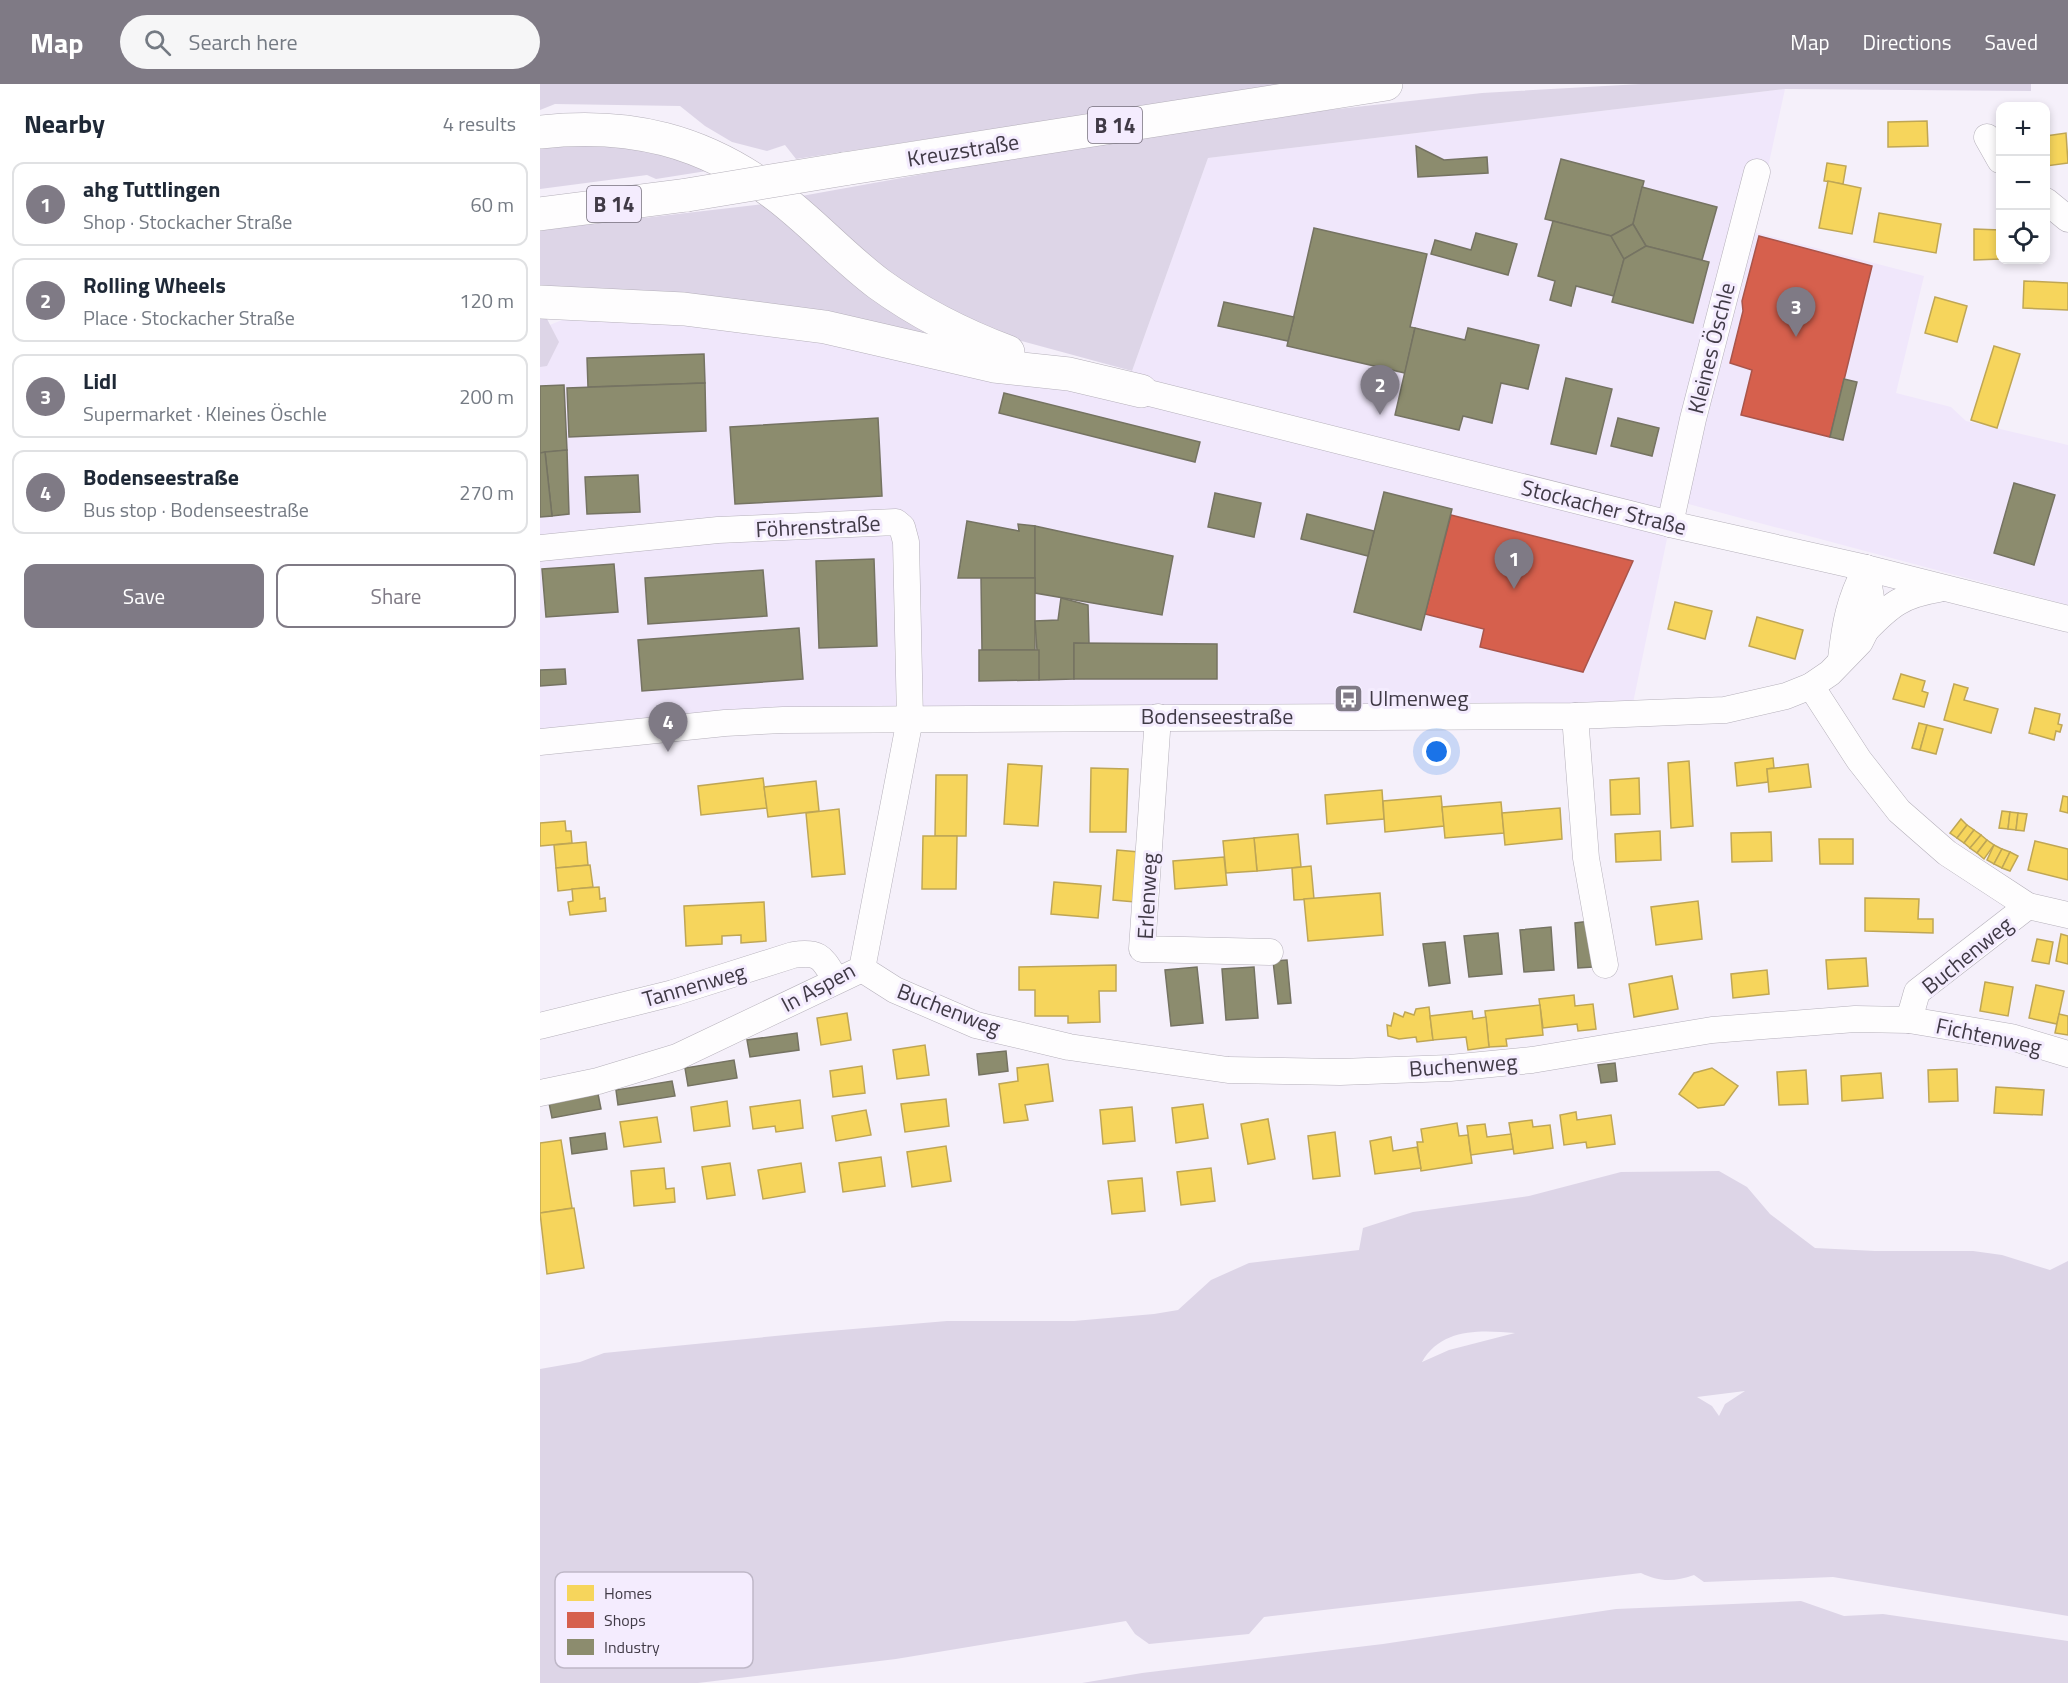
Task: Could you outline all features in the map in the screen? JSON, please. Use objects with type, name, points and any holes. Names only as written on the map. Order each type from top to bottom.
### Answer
[{"type":"main road","name":"Kreuzstraße","points":[[540,214],[687,195],[1386,84]]},
{"type":"main road","points":[[540,132],[568,129],[654,135],[686,144],[716,157],[776,195],[879,284],[923,313],[975,340],[1069,374],[1141,391]]},
{"type":"main road","points":[[540,302],[684,309],[825,327],[994,366],[1069,374]]},
{"type":"street","points":[[1987,137],[1999,156]]},
{"type":"street","name":"Kleines Öschle","points":[[1670,524],[1693,419],[1757,172]]},
{"type":"street","points":[[2050,204],[2068,219]]},
{"type":"street","name":"Stockacher Straße","points":[[1141,391],[1670,524],[1866,568],[1940,589],[2068,619]]},
{"type":"street","name":"Föhrenstraße","points":[[540,548],[718,530],[896,522],[902,527],[906,542],[910,719]]},
{"type":"street","points":[[1866,568],[1871,598],[1866,630]]},
{"type":"street","points":[[1841,659],[1846,619],[1852,596],[1866,568]]},
{"type":"street","name":"Bodenseestraße","points":[[540,741],[725,723],[910,719],[1575,716],[1725,710],[1760,704],[1811,686],[1830,673],[1841,659],[1860,642],[1866,630],[1886,608],[1910,596],[1940,589]]},
{"type":"street","points":[[1811,686],[1859,760],[1899,811],[1947,853],[2028,906],[2068,915]]},
{"type":"street","points":[[1575,716],[1586,858],[1605,965]]},
{"type":"street","name":"Erlenweg","points":[[1158,717],[1142,949],[1270,952]]},
{"type":"street","name":"In Aspen","points":[[540,1093],[598,1081],[677,1057],[862,969],[910,719]]},
{"type":"street","name":"Buchenweg","points":[[862,969],[895,990],[976,1025],[1068,1047],[1228,1070],[1340,1072],[1450,1068],[1532,1060],[1712,1030],[1855,1019],[1909,1020],[1917,992],[2028,906]]},
{"type":"street","name":"Tannenweg","points":[[540,1026],[673,993],[793,955],[812,952],[822,958],[836,980]]},
{"type":"street","name":"Fichtenweg","points":[[1909,1020],[2012,1037],[2068,1054]]},
{"type":"shaded area","points":[[540,84],[1290,84],[796,159],[785,145],[767,151],[732,142],[705,126],[680,106],[555,104],[540,110]]},
{"type":"shaded area","points":[[1641,84],[2031,84],[2031,91],[1785,89],[1208,158],[1132,371],[999,335],[932,305],[796,197],[1201,124],[1482,93]]},
{"type":"shaded area","points":[[1785,89],[1754,232],[1924,276],[1896,393],[1951,407],[1966,421],[2068,445],[2068,605],[1677,501],[1669,529],[1633,703],[540,735],[540,329],[562,320],[655,322],[871,347],[1092,392],[1132,371],[1208,158]]},
{"type":"shaded area","points":[[598,144],[670,154],[713,170],[656,179],[647,175],[540,189],[540,146]]},
{"type":"shaded area","points":[[764,204],[842,271],[923,328],[924,338],[540,294],[540,230]]},
{"type":"shaded area","points":[[540,317],[546,317],[559,342],[547,366],[540,367]]},
{"type":"shaded area","points":[[1719,1171],[1747,1187],[1770,1214],[1815,1248],[1875,1251],[1973,1251],[2002,1255],[2050,1270],[2068,1261],[2068,1616],[1833,1577],[1704,1582],[1694,1575],[1667,1580],[1641,1573],[1264,1617],[1249,1634],[1149,1644],[1135,1634],[1126,1621],[896,1659],[698,1683],[540,1683],[540,1369],[580,1362],[604,1353],[806,1333],[947,1321],[1074,1321],[1178,1310],[1211,1280],[1249,1263],[1359,1250],[1363,1228],[1413,1212],[1529,1196],[1621,1172]],"holes":[[[1488,1331],[1515,1333],[1449,1350],[1422,1362],[1430,1351],[1451,1337]],[[1745,1391],[1725,1404],[1719,1416],[1712,1406],[1697,1397]]]},
{"type":"shaded area","points":[[1801,1601],[1844,1616],[1883,1614],[2068,1641],[2068,1683],[1082,1683],[1142,1673],[1383,1644],[1616,1609]]},
{"type":"building: Homes","points":[[1927,121],[1928,146],[1888,147],[1888,122]]},
{"type":"building: Homes","points":[[2066,133],[2068,163],[2050,165],[2050,135]]},
{"type":"building: Homes","points":[[1827,163],[1846,166],[1843,184],[1824,181]]},
{"type":"building: Homes","points":[[1828,181],[1861,188],[1852,234],[1819,228]]},
{"type":"building: Homes","points":[[1879,213],[1941,224],[1936,253],[1874,242]]},
{"type":"building: Homes","points":[[1974,229],[1996,230],[1996,259],[1974,260]]},
{"type":"building: Homes","points":[[2024,281],[2068,283],[2068,310],[2023,308]]},
{"type":"building: Homes","points":[[1935,297],[1967,306],[1957,342],[1925,333]]},
{"type":"building: Homes","points":[[1994,346],[2020,354],[1997,428],[1971,420]]},
{"type":"building: Homes","points":[[1675,602],[1712,611],[1705,639],[1668,629]]},
{"type":"building: Homes","points":[[1757,617],[1803,630],[1795,659],[1749,646]]},
{"type":"building: Homes","points":[[1901,674],[1925,681],[1922,691],[1928,693],[1924,707],[1893,699]]},
{"type":"building: Homes","points":[[1954,684],[1968,688],[1964,700],[1998,709],[1991,733],[1944,720]]},
{"type":"building: Homes","points":[[2035,708],[2060,714],[2058,724],[2062,725],[2060,732],[2056,731],[2054,740],[2029,733]]},
{"type":"building: Homes","points":[[1919,723],[1927,725],[1920,750],[1912,748]]},
{"type":"building: Homes","points":[[1927,725],[1943,729],[1936,754],[1920,750]]},
{"type":"building: Homes","points":[[1773,758],[1774,768],[1767,769],[1768,782],[1737,786],[1735,763]]},
{"type":"building: Homes","points":[[1689,761],[1693,826],[1671,828],[1668,763]]},
{"type":"building: Homes","points":[[1008,764],[1042,766],[1038,826],[1004,824]]},
{"type":"building: Homes","points":[[1808,764],[1811,787],[1769,792],[1767,769]]},
{"type":"building: Homes","points":[[1091,768],[1128,769],[1126,832],[1090,832]]},
{"type":"building: Homes","points":[[936,775],[967,775],[966,836],[935,836]]},
{"type":"building: Homes","points":[[763,778],[767,808],[701,815],[698,786]]},
{"type":"building: Homes","points":[[1639,778],[1640,814],[1611,815],[1610,780]]},
{"type":"building: Homes","points":[[816,781],[819,811],[768,817],[764,787]]},
{"type":"building: Homes","points":[[1382,790],[1384,819],[1327,824],[1325,795]]},
{"type":"building: Homes","points":[[1441,796],[1444,826],[1385,832],[1383,801]]},
{"type":"building: Homes","points":[[2063,796],[2068,797],[2068,813],[2060,811]]},
{"type":"building: Homes","points":[[1501,802],[1504,833],[1445,838],[1442,807]]},
{"type":"building: Homes","points":[[1560,808],[1562,839],[1505,845],[1502,813]]},
{"type":"building: Homes","points":[[839,809],[845,874],[812,877],[806,813]]},
{"type":"building: Homes","points":[[2002,811],[2010,812],[2008,829],[1999,828]]},
{"type":"building: Homes","points":[[2010,812],[2018,813],[2016,830],[2008,829]]},
{"type":"building: Homes","points":[[2018,813],[2027,814],[2024,831],[2016,830]]},
{"type":"building: Homes","points":[[1961,819],[1967,825],[1957,838],[1950,833]]},
{"type":"building: Homes","points":[[565,821],[566,831],[571,831],[572,843],[540,846],[540,823]]},
{"type":"building: Homes","points":[[1967,825],[1974,830],[1964,843],[1957,838]]},
{"type":"building: Homes","points":[[1974,830],[1981,835],[1970,848],[1964,843]]},
{"type":"building: Homes","points":[[1660,831],[1661,860],[1616,862],[1615,834]]},
{"type":"building: Homes","points":[[1771,832],[1772,861],[1732,862],[1731,833]]},
{"type":"building: Homes","points":[[1298,834],[1301,867],[1257,871],[1254,838]]},
{"type":"building: Homes","points":[[1981,835],[1987,840],[1977,853],[1970,848]]},
{"type":"building: Homes","points":[[923,836],[957,836],[956,889],[922,889]]},
{"type":"building: Homes","points":[[1254,838],[1257,871],[1226,873],[1223,841]]},
{"type":"building: Homes","points":[[1819,839],[1853,839],[1853,864],[1820,864]]},
{"type":"building: Homes","points":[[1987,840],[1994,845],[1984,859],[1977,853]]},
{"type":"building: Homes","points":[[2035,841],[2068,849],[2068,880],[2028,870]]},
{"type":"building: Homes","points":[[586,842],[588,865],[556,868],[554,845]]},
{"type":"building: Homes","points":[[1994,845],[2002,849],[1994,864],[1987,860]]},
{"type":"building: Homes","points":[[2002,849],[2010,852],[2002,868],[1994,864]]},
{"type":"building: Homes","points":[[1117,850],[1139,852],[1135,902],[1113,900]]},
{"type":"building: Homes","points":[[2010,852],[2018,856],[2010,871],[2002,868]]},
{"type":"building: Homes","points":[[1224,857],[1227,885],[1175,889],[1173,861]]},
{"type":"building: Homes","points":[[590,865],[593,887],[558,891],[556,868]]},
{"type":"building: Homes","points":[[1311,866],[1314,899],[1294,900],[1292,868]]},
{"type":"building: Homes","points":[[1054,882],[1101,886],[1098,918],[1051,914]]},
{"type":"building: Homes","points":[[599,887],[600,899],[605,898],[606,911],[570,915],[568,902],[573,901],[572,889]]},
{"type":"building: Homes","points":[[1380,893],[1383,935],[1308,941],[1304,899]]},
{"type":"building: Homes","points":[[1865,898],[1919,899],[1918,919],[1933,919],[1933,933],[1865,931]]},
{"type":"building: Homes","points":[[1698,901],[1702,939],[1656,945],[1651,907]]},
{"type":"building: Homes","points":[[764,902],[766,941],[741,943],[741,935],[722,936],[722,944],[686,946],[684,906]]},
{"type":"building: Homes","points":[[2061,934],[2068,936],[2068,964],[2056,961]]},
{"type":"building: Homes","points":[[2037,939],[2053,942],[2049,964],[2032,961]]},
{"type":"building: Homes","points":[[1866,958],[1868,986],[1828,989],[1826,960]]},
{"type":"building: Homes","points":[[1116,965],[1116,991],[1099,991],[1100,1022],[1068,1023],[1068,1016],[1035,1016],[1035,990],[1019,990],[1019,967]]},
{"type":"building: Homes","points":[[1767,970],[1769,994],[1733,998],[1731,974]]},
{"type":"building: Homes","points":[[1672,976],[1678,1009],[1634,1017],[1629,984]]},
{"type":"building: Homes","points":[[1985,982],[2013,987],[2008,1016],[1980,1011]]},
{"type":"building: Homes","points":[[2036,985],[2064,991],[2057,1024],[2029,1018]]},
{"type":"building: Homes","points":[[1574,995],[1575,1006],[1593,1004],[1596,1029],[1578,1031],[1577,1024],[1543,1028],[1539,999]]},
{"type":"building: Homes","points":[[1540,1005],[1543,1035],[1506,1039],[1507,1046],[1489,1047],[1485,1011]]},
{"type":"building: Homes","points":[[1429,1007],[1433,1040],[1417,1042],[1416,1037],[1399,1039],[1388,1036],[1387,1025],[1391,1026],[1394,1013],[1403,1017],[1405,1012],[1414,1015],[1416,1009]]},
{"type":"building: Homes","points":[[1472,1011],[1473,1019],[1486,1017],[1489,1047],[1468,1050],[1466,1037],[1433,1040],[1430,1016]]},
{"type":"building: Homes","points":[[847,1013],[851,1040],[821,1045],[817,1018]]},
{"type":"building: Homes","points":[[2059,1014],[2068,1016],[2068,1035],[2055,1033]]},
{"type":"building: Homes","points":[[925,1045],[929,1075],[897,1079],[893,1050]]},
{"type":"building: Homes","points":[[1048,1064],[1053,1101],[1025,1105],[1028,1120],[1004,1123],[999,1084],[1018,1081],[1017,1068]]},
{"type":"building: Homes","points":[[862,1066],[865,1093],[833,1097],[830,1071]]},
{"type":"building: Homes","points":[[1712,1068],[1738,1086],[1724,1105],[1698,1108],[1679,1094],[1694,1073]]},
{"type":"building: Homes","points":[[1957,1069],[1958,1101],[1929,1102],[1928,1070]]},
{"type":"building: Homes","points":[[1806,1070],[1808,1104],[1779,1105],[1777,1072]]},
{"type":"building: Homes","points":[[1881,1073],[1883,1098],[1842,1101],[1841,1076]]},
{"type":"building: Homes","points":[[1996,1087],[2044,1090],[2042,1115],[1994,1113]]},
{"type":"building: Homes","points":[[946,1099],[949,1126],[905,1132],[901,1104]]},
{"type":"building: Homes","points":[[800,1100],[803,1128],[776,1132],[775,1126],[753,1129],[750,1107]]},
{"type":"building: Homes","points":[[727,1101],[730,1126],[694,1131],[691,1107]]},
{"type":"building: Homes","points":[[1203,1104],[1208,1138],[1176,1143],[1172,1108]]},
{"type":"building: Homes","points":[[1132,1107],[1135,1141],[1103,1144],[1100,1110]]},
{"type":"building: Homes","points":[[866,1110],[871,1135],[836,1141],[832,1116]]},
{"type":"building: Homes","points":[[1576,1112],[1577,1120],[1611,1115],[1615,1144],[1587,1148],[1586,1142],[1564,1145],[1560,1115]]},
{"type":"building: Homes","points":[[657,1117],[661,1142],[624,1147],[620,1122]]},
{"type":"building: Homes","points":[[1268,1119],[1275,1159],[1248,1164],[1241,1124]]},
{"type":"building: Homes","points":[[1532,1120],[1533,1127],[1550,1125],[1553,1148],[1514,1154],[1509,1123]]},
{"type":"building: Homes","points":[[1457,1123],[1459,1136],[1468,1135],[1472,1163],[1421,1171],[1417,1142],[1423,1142],[1421,1129]]},
{"type":"building: Homes","points":[[1485,1124],[1487,1137],[1511,1134],[1513,1149],[1471,1155],[1467,1126]]},
{"type":"building: Homes","points":[[1335,1132],[1340,1176],[1313,1179],[1308,1136]]},
{"type":"building: Homes","points":[[1391,1137],[1393,1151],[1417,1147],[1421,1168],[1375,1174],[1370,1141]]},
{"type":"building: Homes","points":[[561,1140],[572,1208],[540,1213],[540,1143]]},
{"type":"building: Homes","points":[[946,1146],[951,1181],[912,1187],[907,1152]]},
{"type":"building: Homes","points":[[881,1157],[885,1186],[843,1192],[839,1163]]},
{"type":"building: Homes","points":[[730,1163],[735,1195],[707,1199],[702,1167]]},
{"type":"building: Homes","points":[[801,1163],[805,1192],[763,1199],[758,1170]]},
{"type":"building: Homes","points":[[664,1168],[666,1189],[674,1188],[675,1202],[634,1206],[631,1171]]},
{"type":"building: Homes","points":[[1211,1168],[1215,1201],[1181,1205],[1177,1172]]},
{"type":"building: Homes","points":[[1142,1178],[1145,1211],[1112,1214],[1108,1181]]},
{"type":"building: Homes","points":[[574,1208],[584,1268],[547,1274],[540,1213]]},
{"type":"building: Shops","points":[[1759,236],[1872,266],[1830,437],[1741,415],[1752,370],[1730,363],[1743,311],[1742,301]]},
{"type":"building: Shops","points":[[1451,515],[1633,561],[1583,672],[1480,647],[1484,629],[1425,614]]},
{"type":"building: Industry","points":[[1416,146],[1444,160],[1487,157],[1488,173],[1418,177]]},
{"type":"building: Industry","points":[[1561,159],[1644,181],[1633,224],[1611,236],[1545,219]]},
{"type":"building: Industry","points":[[1642,187],[1717,207],[1702,260],[1646,246],[1633,224]]},
{"type":"building: Industry","points":[[1553,221],[1611,236],[1624,259],[1614,296],[1576,286],[1571,306],[1550,300],[1555,281],[1538,276]]},
{"type":"building: Industry","points":[[1633,224],[1646,246],[1624,259],[1611,236]]},
{"type":"building: Industry","points":[[1314,228],[1427,254],[1410,327],[1415,328],[1405,373],[1287,346]]},
{"type":"building: Industry","points":[[1476,233],[1517,244],[1508,275],[1431,254],[1435,240],[1471,250]]},
{"type":"building: Industry","points":[[1646,246],[1709,262],[1693,323],[1612,302],[1624,259]]},
{"type":"building: Industry","points":[[1224,302],[1294,317],[1288,341],[1218,326]]},
{"type":"building: Industry","points":[[1415,328],[1465,340],[1468,328],[1539,345],[1528,389],[1501,383],[1492,423],[1463,416],[1459,430],[1395,415]]},
{"type":"building: Industry","points":[[704,354],[705,383],[588,387],[587,358]]},
{"type":"building: Industry","points":[[1566,378],[1612,389],[1596,454],[1551,444]]},
{"type":"building: Industry","points":[[1844,379],[1857,382],[1843,440],[1830,437]]},
{"type":"building: Industry","points":[[705,383],[706,431],[569,437],[567,388]]},
{"type":"building: Industry","points":[[564,385],[567,450],[540,453],[540,386]]},
{"type":"building: Industry","points":[[1004,393],[1200,442],[1195,462],[999,413]]},
{"type":"building: Industry","points":[[878,418],[882,496],[735,504],[730,427]]},
{"type":"building: Industry","points":[[1618,418],[1659,428],[1652,456],[1611,446]]},
{"type":"building: Industry","points":[[567,450],[569,514],[552,516],[545,452]]},
{"type":"building: Industry","points":[[545,452],[552,516],[540,517],[540,453]]},
{"type":"building: Industry","points":[[638,475],[640,512],[587,514],[585,477]]},
{"type":"building: Industry","points":[[2014,483],[2055,495],[2034,565],[1994,553]]},
{"type":"building: Industry","points":[[1384,492],[1452,509],[1421,630],[1354,612]]},
{"type":"building: Industry","points":[[1215,493],[1261,503],[1254,537],[1208,527]]},
{"type":"building: Industry","points":[[1307,514],[1374,531],[1368,556],[1301,539]]},
{"type":"building: Industry","points":[[967,521],[1019,531],[1018,524],[1035,526],[1035,578],[958,578]]},
{"type":"building: Industry","points":[[1035,526],[1173,556],[1162,615],[1035,593]]},
{"type":"building: Industry","points":[[874,559],[877,646],[819,648],[816,561]]},
{"type":"building: Industry","points":[[614,564],[618,612],[546,617],[542,569]]},
{"type":"building: Industry","points":[[763,570],[767,616],[648,624],[645,578]]},
{"type":"building: Industry","points":[[981,578],[1035,578],[1035,650],[982,650]]},
{"type":"building: Industry","points":[[1061,598],[1088,605],[1089,644],[1074,643],[1074,679],[1039,680],[1035,621],[1058,620]]},
{"type":"building: Industry","points":[[799,628],[803,679],[642,691],[638,640]]},
{"type":"building: Industry","points":[[1074,643],[1217,644],[1217,679],[1074,679]]},
{"type":"building: Industry","points":[[979,650],[1039,650],[1039,680],[979,681]]},
{"type":"building: Industry","points":[[565,669],[566,684],[540,686],[540,670]]},
{"type":"building: Industry","points":[[1590,921],[1593,967],[1578,968],[1575,923]]},
{"type":"building: Industry","points":[[1551,927],[1554,970],[1524,972],[1520,930]]},
{"type":"building: Industry","points":[[1498,933],[1502,974],[1469,977],[1464,936]]},
{"type":"building: Industry","points":[[1445,942],[1450,983],[1429,986],[1423,944]]},
{"type":"building: Industry","points":[[1287,960],[1291,1003],[1278,1004],[1273,961]]},
{"type":"building: Industry","points":[[1197,967],[1203,1023],[1171,1026],[1165,970]]},
{"type":"building: Industry","points":[[1254,967],[1258,1018],[1226,1020],[1222,969]]},
{"type":"building: Industry","points":[[797,1033],[799,1050],[750,1057],[747,1040]]},
{"type":"building: Industry","points":[[1006,1051],[1008,1071],[979,1075],[977,1054]]},
{"type":"building: Industry","points":[[734,1060],[737,1078],[688,1086],[685,1068]]},
{"type":"building: Industry","points":[[1615,1063],[1617,1081],[1601,1083],[1598,1065]]},
{"type":"building: Industry","points":[[672,1081],[675,1096],[618,1105],[616,1090]]},
{"type":"building: Industry","points":[[598,1094],[601,1109],[552,1118],[549,1103]]},
{"type":"building: Industry","points":[[605,1133],[607,1149],[572,1154],[570,1138]]},
{"type":"place","name":"Lidl","points":[[1796,337]]},
{"type":"place","name":"Rolling Wheels","points":[[1380,415]]},
{"type":"place","name":"ahg Tuttlingen","points":[[1514,589]]},
{"type":"place","name":"Ulmenweg","points":[[1348,698]]},
{"type":"place","name":"Bodenseestraße","points":[[668,752]]}]
